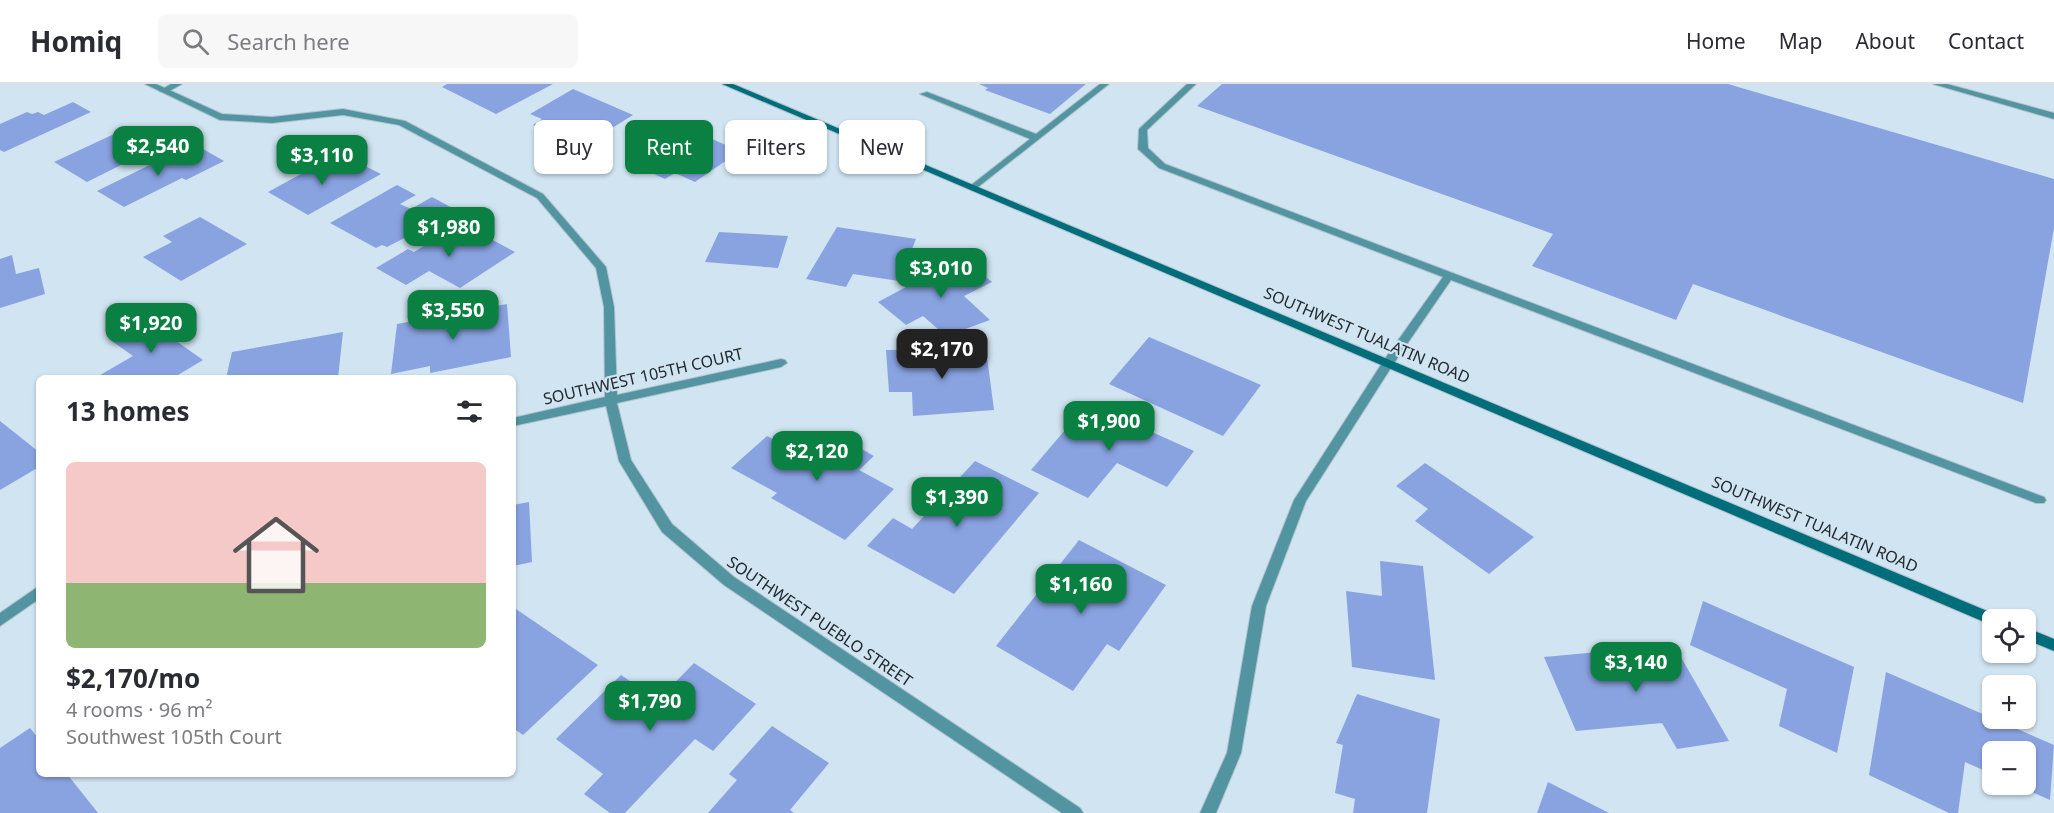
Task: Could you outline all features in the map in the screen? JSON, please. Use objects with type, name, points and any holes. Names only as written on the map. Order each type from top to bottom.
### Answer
[{"type":"main road","name":"SOUTHWEST TUALATIN ROAD","points":[[726,84],[1982,615]]},
{"type":"main road","points":[[2036,638],[2054,645]]},
{"type":"street","name":"SOUTHWEST PUEBLO STREET","points":[[149,84],[220,117],[272,120],[343,112],[402,123],[540,196],[601,267],[609,307],[610,402],[625,461],[667,528],[729,581],[1075,813]]},
{"type":"street","points":[[163,91],[178,84]]},
{"type":"street","points":[[973,188],[1105,84]]},
{"type":"street","points":[[1192,84],[1143,129],[1143,148],[1162,166],[2040,500]]},
{"type":"street","points":[[1937,84],[2054,116]]},
{"type":"street","points":[[924,94],[1037,138]]},
{"type":"street","points":[[1208,813],[1234,753],[1259,606],[1299,500],[1388,363],[1449,275]]},
{"type":"street","name":"SOUTHWEST 105TH COURT","points":[[516,421],[610,402],[708,376],[781,363]]},
{"type":"street","points":[[0,620],[36,594]]},
{"type":"building","points":[[447,84],[553,84],[496,114],[442,87]]},
{"type":"building","points":[[979,84],[1086,84],[1050,114],[985,90],[988,88]]},
{"type":"building","points":[[1222,84],[1728,84],[2054,179],[2054,228],[2023,403],[1693,284],[1676,320],[1532,266],[1553,234],[1197,106]]},
{"type":"building","points":[[573,89],[633,115],[613,127],[613,120],[540,120],[542,119],[530,114]]},
{"type":"building","points":[[73,102],[91,112],[4,152],[0,150],[0,124],[27,112],[32,114],[38,112],[44,115]]},
{"type":"building","points":[[127,128],[159,146],[87,182],[54,162]]},
{"type":"building","points":[[713,139],[725,145],[725,161],[713,170]]},
{"type":"building","points":[[203,149],[224,161],[186,180],[182,178],[124,207],[97,191],[170,155],[180,161]]},
{"type":"building","points":[[323,162],[341,171],[357,162],[381,174],[308,215],[268,192]]},
{"type":"building","points":[[654,174],[673,174],[665,179]]},
{"type":"building","points":[[677,174],[707,174],[695,182]]},
{"type":"building","points":[[397,185],[416,195],[400,204],[411,209],[432,197],[458,211],[418,235],[414,233],[387,247],[382,245],[376,248],[330,223]]},
{"type":"building","points":[[200,217],[247,244],[181,281],[143,257],[172,242],[163,236]]},
{"type":"building","points":[[461,223],[515,252],[460,288],[429,271],[406,285],[376,268],[408,249],[414,252]]},
{"type":"building","points":[[837,227],[916,239],[899,281],[853,274],[846,287],[806,279]]},
{"type":"building","points":[[719,232],[788,236],[778,268],[705,262]]},
{"type":"building","points":[[12,255],[16,274],[39,268],[45,294],[0,308],[0,259]]},
{"type":"building","points":[[962,257],[992,282],[964,296],[990,320],[946,336],[923,316],[906,325],[878,302]]},
{"type":"building","points":[[507,304],[511,357],[430,373],[430,366],[391,374],[397,324]]},
{"type":"building","points":[[145,319],[203,360],[178,375],[100,375],[133,356],[109,339]]},
{"type":"building","points":[[343,332],[338,375],[227,375],[232,352]]},
{"type":"building","points":[[1149,337],[1261,385],[1223,436],[1109,384]]},
{"type":"building","points":[[986,349],[994,410],[913,416],[912,392],[889,392],[886,350]]},
{"type":"building","points":[[1088,403],[1194,451],[1167,487],[1117,463],[1088,498],[1031,470]]},
{"type":"building","points":[[0,421],[36,450],[36,469],[0,490]]},
{"type":"building","points":[[801,435],[815,443],[810,448],[826,456],[844,439],[874,456],[859,470],[894,489],[845,540],[771,498],[777,493],[731,468],[767,436],[788,447]]},
{"type":"building","points":[[975,461],[1039,493],[954,594],[867,546],[893,518],[912,529]]},
{"type":"building","points":[[1425,463],[1534,537],[1489,574],[1415,521],[1428,509],[1396,486]]},
{"type":"building","points":[[529,502],[532,562],[516,565],[516,504]]},
{"type":"building","points":[[1079,540],[1166,585],[1119,651],[1107,644],[1073,691],[996,646]]},
{"type":"building","points":[[1380,561],[1423,566],[1435,680],[1352,667],[1346,591],[1382,596]]},
{"type":"building","points":[[1703,601],[1854,667],[1837,753],[1779,726],[1787,689],[1690,645]]},
{"type":"building","points":[[516,609],[598,665],[523,735],[516,730]]},
{"type":"building","points":[[1674,645],[1729,741],[1677,749],[1662,723],[1576,731],[1544,657]]},
{"type":"building","points":[[694,663],[756,704],[713,751],[695,739],[625,813],[610,813],[584,794],[603,774],[556,739],[621,675],[658,700]]},
{"type":"building","points":[[1886,672],[1982,714],[1982,729],[2017,729],[2054,745],[2050,800],[2036,794],[2036,741],[1982,741],[1982,770],[1965,762],[1958,813],[1949,813],[1869,775]]},
{"type":"building","points":[[1357,694],[1440,719],[1427,813],[1353,813],[1355,799],[1335,793],[1343,745],[1336,743]]},
{"type":"building","points":[[772,726],[829,763],[790,810],[794,813],[708,813],[737,780],[729,774]]},
{"type":"building","points":[[30,728],[36,735],[36,777],[69,777],[98,813],[0,813],[0,748]]},
{"type":"building","points":[[1548,782],[1609,813],[1537,813]]}]
